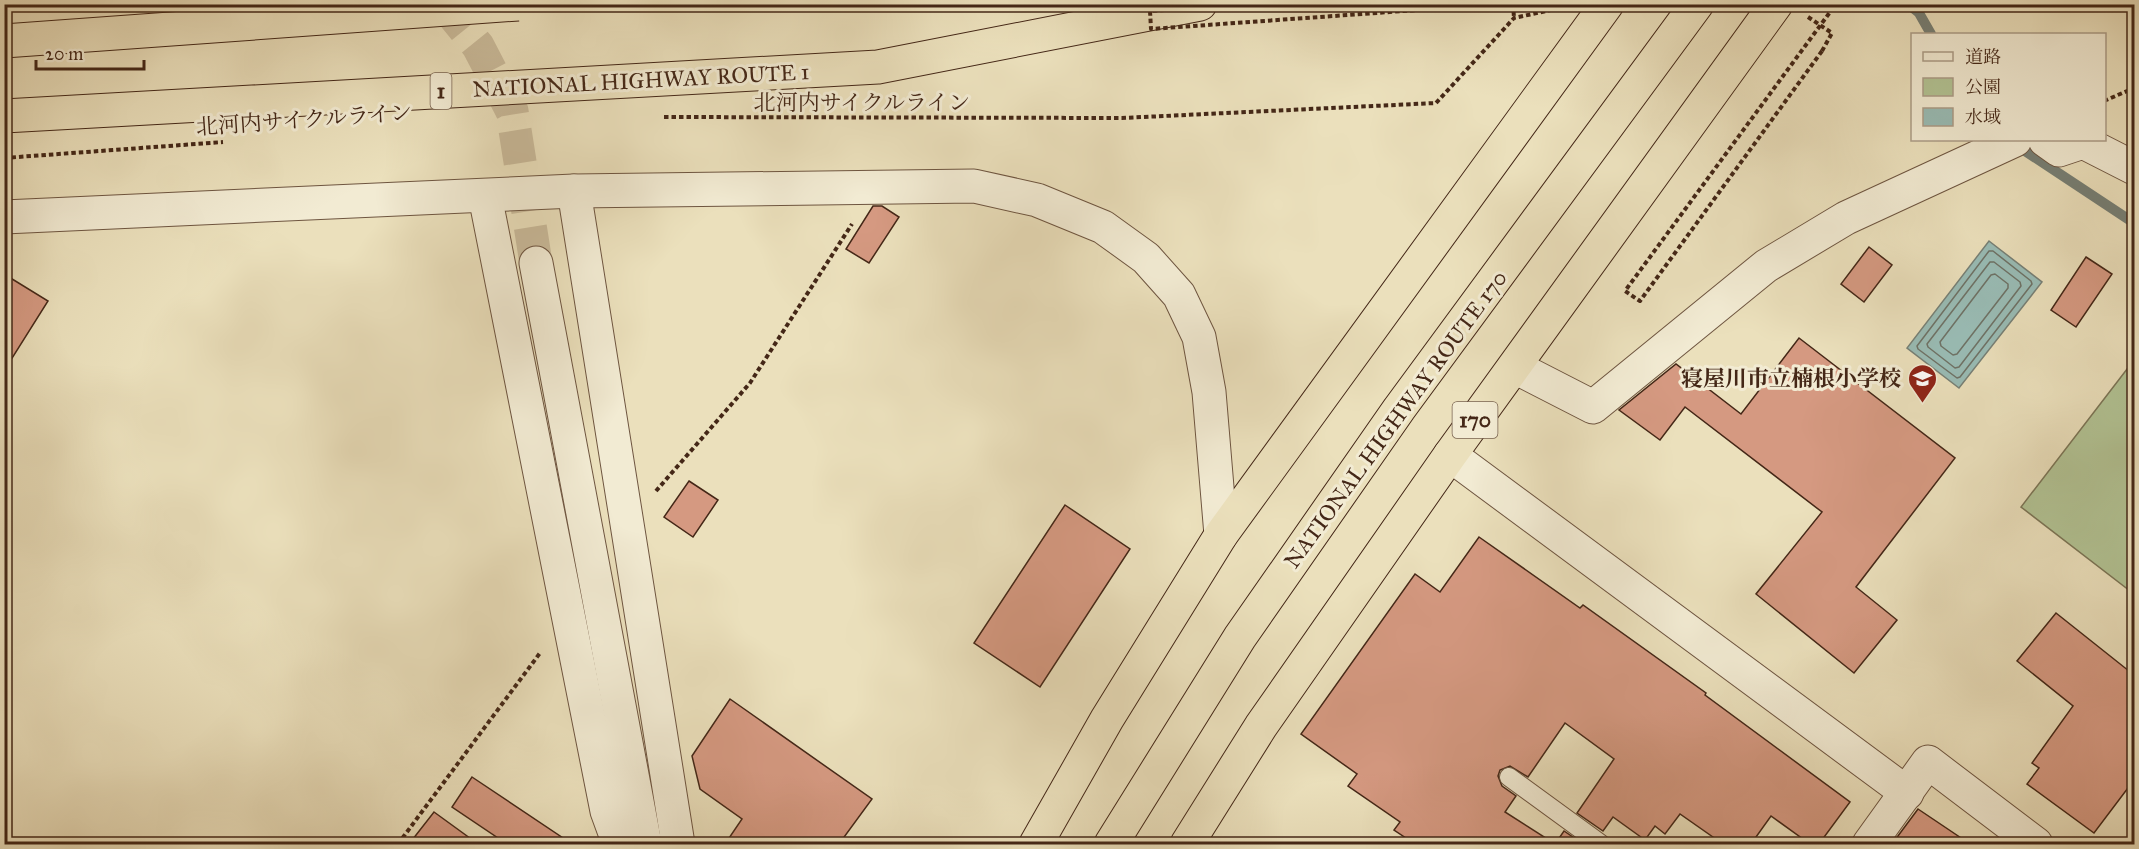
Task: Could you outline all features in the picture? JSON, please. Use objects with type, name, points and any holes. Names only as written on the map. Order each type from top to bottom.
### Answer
[{"type":"highway","points":[[4,41],[518,4]]},
{"type":"highway","name":"NATIONAL HIGHWAY ROUTE 1","points":[[4,116],[878,67],[1200,4]]},
{"type":"highway","points":[[1036,844],[1107,719],[1221,535],[1607,4]]},
{"type":"highway","name":"NATIONAL HIGHWAY ROUTE 170","points":[[1111,844],[1240,637],[1399,409],[1697,4]]},
{"type":"highway","name":"170","points":[[1187,844],[1261,726],[1450,455],[1776,4]]},
{"type":"street","points":[[1515,367],[1593,407],[1766,266],[1846,218],[2013,141]]},
{"type":"street","points":[[2046,141],[2059,150],[2083,142],[2134,168]]},
{"type":"street","points":[[4,217],[67,212],[574,191],[974,186],[1038,200],[1102,227],[1146,258],[1179,295],[1199,337],[1209,392],[1221,535]]},
{"type":"street","points":[[574,191],[678,844]]},
{"type":"street","points":[[484,196],[608,812],[619,844]]},
{"type":"street","points":[[536,262],[645,844]]},
{"type":"street","points":[[1450,455],[1907,794]]},
{"type":"street","points":[[1869,844],[1928,762],[2036,844]]},
{"type":"lane","points":[[1509,777],[1601,844]]},
{"type":"path","points":[[1247,4],[1150,11],[1151,29],[1418,10],[1417,4]]},
{"type":"path","points":[[1513,4],[1514,18],[1565,7]]},
{"type":"path","points":[[1808,10],[1805,15],[1832,33],[1822,51],[1640,301],[1625,291],[1836,4]]},
{"type":"path","name":"北河内サイクルライン","points":[[658,117],[1122,117],[1436,103],[1514,18]]},
{"type":"path","points":[[2106,100],[2134,88]]},
{"type":"path","name":"北河内サイクルライン","points":[[4,159],[230,141]]},
{"type":"path","points":[[627,524],[750,383],[875,188]]},
{"type":"path","points":[[398,844],[533,659],[570,623]]},
{"type":"green space","points":[[2134,360],[2134,594],[2021,507]]},
{"type":"water","points":[[1989,241],[2042,282],[1959,388],[1907,348]]},
{"type":"building","points":[[873,206],[882,206],[899,217],[869,263],[846,249]]},
{"type":"building","points":[[1869,247],[1892,265],[1864,302],[1841,284]]},
{"type":"building","points":[[2086,257],[2112,274],[2076,327],[2051,310]]},
{"type":"building","points":[[4,274],[48,301],[4,371]]},
{"type":"building","points":[[1799,338],[1955,458],[1856,587],[1897,620],[1854,673],[1756,594],[1822,512],[1685,407],[1660,440],[1619,410],[1676,364],[1741,414]]},
{"type":"building","points":[[689,481],[718,500],[693,537],[664,517]]},
{"type":"building","points":[[1065,505],[1130,549],[1040,687],[974,643]]},
{"type":"building","points":[[1479,537],[1580,608],[1583,605],[1706,693],[1705,695],[1850,802],[1819,844],[1810,844],[1771,816],[1751,844],[1723,844],[1680,814],[1665,834],[1655,826],[1645,840],[1613,817],[1603,831],[1577,813],[1614,759],[1565,723],[1528,777],[1510,766],[1500,770],[1498,776],[1502,786],[1516,796],[1505,812],[1555,844],[1415,844],[1394,830],[1400,822],[1348,786],[1357,774],[1301,734],[1415,574],[1440,592]]},
{"type":"building","points":[[2056,613],[2134,675],[2134,780],[2094,833],[2027,784],[2039,768],[2032,763],[2073,706],[2017,661]]},
{"type":"building","points":[[730,699],[872,799],[839,844],[725,844],[742,819],[700,789],[692,756]]},
{"type":"building","points":[[472,777],[572,844],[507,844],[452,807]]},
{"type":"building","points":[[1918,809],[1970,844],[1892,844]]},
{"type":"building","points":[[434,812],[478,844],[409,844]]},
{"type":"building","points":[[1564,831],[1583,844],[1555,844]]},
{"type":"waterway","points":[[1908,4],[1919,13],[1930,33]]},
{"type":"waterway","points":[[2016,145],[2134,223]]},
{"type":"tunnel","points":[[444,4],[478,46],[512,111],[536,263]]},
{"type":"place","name":"寝屋川市立楠根小学校","points":[[1922,404]]}]
